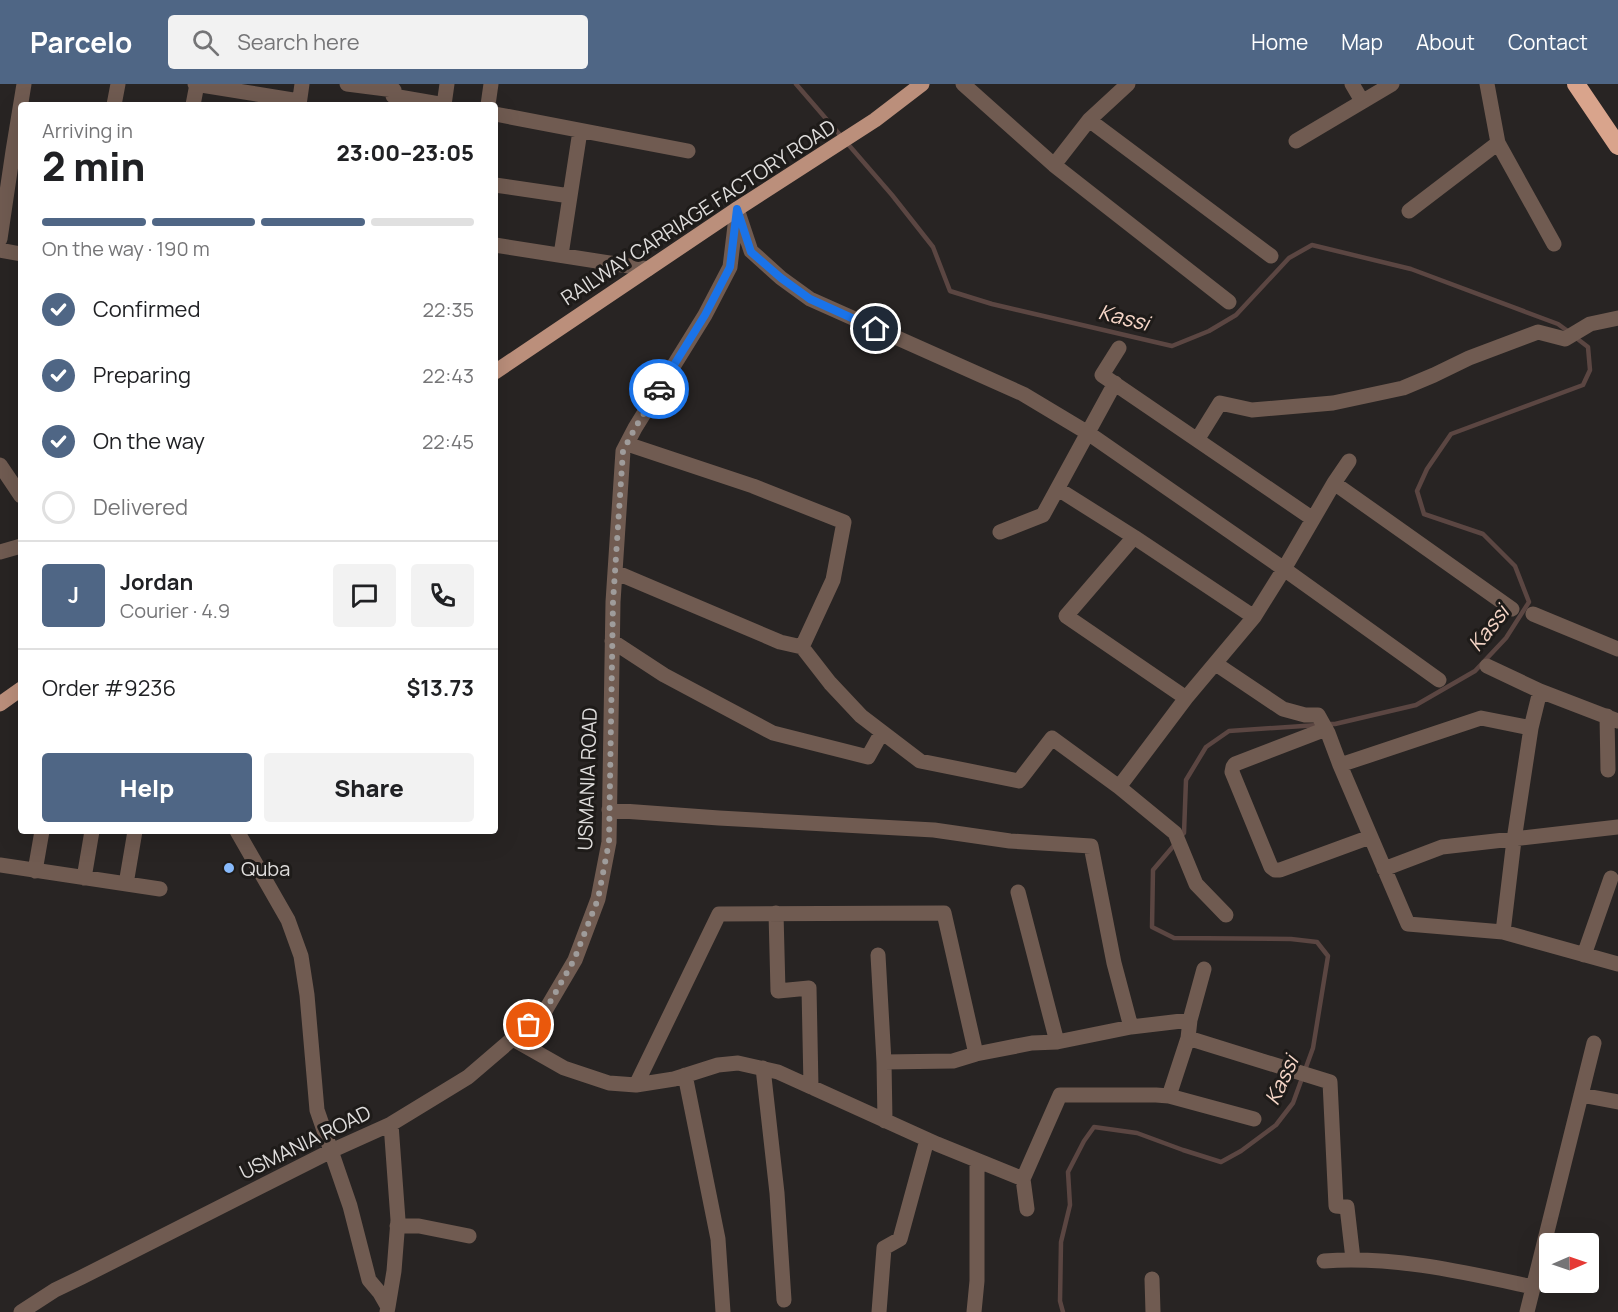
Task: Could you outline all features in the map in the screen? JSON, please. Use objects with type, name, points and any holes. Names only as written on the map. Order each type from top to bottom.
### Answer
[{"type":"highway","points":[[1576,84],[1618,146]]},
{"type":"main road","name":"RAILWAY CARRIAGE FACTORY ROAD","points":[[498,370],[737,209],[875,120],[922,84]]},
{"type":"main road","points":[[0,704],[18,691]]},
{"type":"street","points":[[21,102],[24,84]]},
{"type":"street","points":[[115,102],[118,84]]},
{"type":"street","points":[[194,102],[196,84],[294,102]]},
{"type":"street","points":[[299,102],[302,84]]},
{"type":"street","points":[[347,84],[430,102]]},
{"type":"street","points":[[444,102],[447,84]]},
{"type":"street","points":[[488,102],[491,84]]},
{"type":"street","points":[[963,84],[1054,165],[1229,302]]},
{"type":"street","points":[[1054,165],[1089,120],[1128,84]]},
{"type":"street","points":[[1352,84],[1362,101]]},
{"type":"street","points":[[1296,141],[1392,84]]},
{"type":"street","points":[[1487,84],[1498,143],[1554,244]]},
{"type":"street","points":[[0,239],[18,115]]},
{"type":"street","points":[[498,115],[688,151]]},
{"type":"street","points":[[1089,120],[1270,256]]},
{"type":"street","points":[[561,255],[580,131]]},
{"type":"street","points":[[1409,211],[1498,143]]},
{"type":"street","points":[[498,185],[570,196]]},
{"type":"street","points":[[737,209],[751,252],[810,299],[1023,394],[1088,433],[1439,680]]},
{"type":"street","name":"USMANIA ROAD","points":[[21,1312],[55,1290],[331,1151],[391,1124],[468,1077],[545,1011],[574,960],[598,899],[609,842],[612,641],[623,451],[705,315],[730,267],[737,209]]},
{"type":"street","points":[[498,245],[648,269]]},
{"type":"street","points":[[0,250],[18,253]]},
{"type":"street","points":[[1197,440],[1220,403],[1252,410],[1333,403],[1403,388],[1469,358],[1538,332],[1565,339],[1590,324],[1618,318]]},
{"type":"street","points":[[1119,348],[1102,375],[1313,519]]},
{"type":"street","points":[[1000,532],[1043,515],[1115,383]]},
{"type":"street","points":[[627,444],[753,486],[844,522],[833,580],[802,647]]},
{"type":"street","points":[[1119,787],[1186,698],[1254,617],[1349,461]]},
{"type":"street","points":[[0,465],[18,492]]},
{"type":"street","points":[[1334,483],[1512,609]]},
{"type":"street","points":[[1058,489],[1254,617]]},
{"type":"street","points":[[1134,537],[1066,616],[1186,698]]},
{"type":"street","points":[[0,552],[18,547]]},
{"type":"street","points":[[615,572],[780,642],[802,647],[830,683],[861,716],[920,761],[1019,781],[1052,738],[1119,787],[1169,828],[1196,884],[1226,915]]},
{"type":"street","points":[[1533,614],[1618,649]]},
{"type":"street","points":[[612,641],[664,675],[773,733],[868,757],[882,732]]},
{"type":"street","points":[[1216,664],[1283,709],[1322,723],[1408,924],[1503,932],[1618,964]]},
{"type":"street","points":[[1487,666],[1540,691],[1613,718],[1608,770]]},
{"type":"street","points":[[1503,932],[1531,728],[1540,691]]},
{"type":"street","points":[[1340,765],[1481,718],[1531,728]]},
{"type":"street","points":[[1322,723],[1235,764],[1233,767],[1232,772],[1271,867],[1280,870],[1370,837]]},
{"type":"street","points":[[609,810],[934,830],[1010,842],[1091,846],[1114,963],[1131,1027]]},
{"type":"street","points":[[1384,869],[1442,847],[1618,827]]},
{"type":"street","points":[[35,871],[41,834]]},
{"type":"street","points":[[84,878],[91,834]]},
{"type":"street","points":[[126,884],[134,834]]},
{"type":"street","points":[[239,834],[288,920],[301,956],[307,995],[317,1110],[350,1206],[369,1280],[380,1293],[388,1310]]},
{"type":"street","points":[[0,865],[160,889]]},
{"type":"street","points":[[1584,955],[1611,878]]},
{"type":"street","points":[[1018,892],[1057,1042]]},
{"type":"street","points":[[776,913],[778,991],[809,988],[811,1087]]},
{"type":"street","points":[[636,1085],[719,914],[944,913],[976,1054]]},
{"type":"street","points":[[878,955],[885,1120]]},
{"type":"street","points":[[1169,1096],[1188,1038],[1190,1020],[1204,969]]},
{"type":"street","points":[[884,1062],[953,1061],[1032,1043],[1057,1042],[1131,1027],[1190,1020]]},
{"type":"street","points":[[1188,1038],[1330,1082],[1336,1206],[1347,1207],[1353,1259]]},
{"type":"street","points":[[513,1039],[564,1068],[609,1083],[636,1085],[674,1079],[718,1065],[738,1063],[778,1072],[977,1162],[1023,1179]]},
{"type":"street","points":[[1527,1312],[1594,1043]]},
{"type":"street","points":[[763,1068],[777,1193],[784,1300]]},
{"type":"street","points":[[685,1075],[718,1239],[723,1312]]},
{"type":"street","points":[[1027,1209],[1023,1179],[1060,1095],[1169,1096],[1254,1119]]},
{"type":"street","points":[[1581,1095],[1618,1102]]},
{"type":"street","points":[[388,1310],[398,1226],[391,1124]]},
{"type":"street","points":[[879,1312],[884,1248],[900,1239],[927,1140]]},
{"type":"street","points":[[974,1312],[977,1281],[977,1162]]},
{"type":"street","points":[[398,1226],[419,1226],[469,1236]]},
{"type":"street","points":[[1324,1261],[1353,1259],[1433,1266],[1533,1287]]},
{"type":"street","points":[[1152,1279],[1153,1312]]},
{"type":"waterway","name":"Kassi","points":[[796,84],[892,195],[933,247],[950,291],[992,304],[1172,346],[1209,331],[1236,315],[1289,258],[1312,245],[1411,269],[1558,324],[1569,332]]},
{"type":"waterway","name":"Kassi","points":[[1327,724],[1416,705],[1475,671],[1506,638],[1529,602],[1515,566],[1483,534],[1424,514],[1417,491],[1427,469],[1451,434],[1583,385],[1590,370],[1588,347],[1575,337]]},
{"type":"waterway","name":"Kassi","points":[[1181,836],[1184,833],[1186,780],[1206,747],[1229,731],[1318,725]]},
{"type":"waterway","name":"Kassi","points":[[1063,1312],[1060,1301],[1061,1242],[1070,1205],[1068,1172],[1094,1127],[1137,1133],[1221,1162],[1241,1151],[1276,1125],[1293,1103],[1313,1048],[1328,956],[1317,942],[1291,939],[1174,938],[1152,927],[1153,870],[1176,843]]},
{"type":"way so far","points":[[529,1025],[545,1011],[574,960],[598,899],[609,842],[613,602],[623,451],[659,389]]},
{"type":"place","name":"Quba","points":[[229,868]]},
{"type":"route","points":[[659,389],[705,315],[730,267],[737,209],[751,252],[781,278],[810,299],[876,329]]}]
